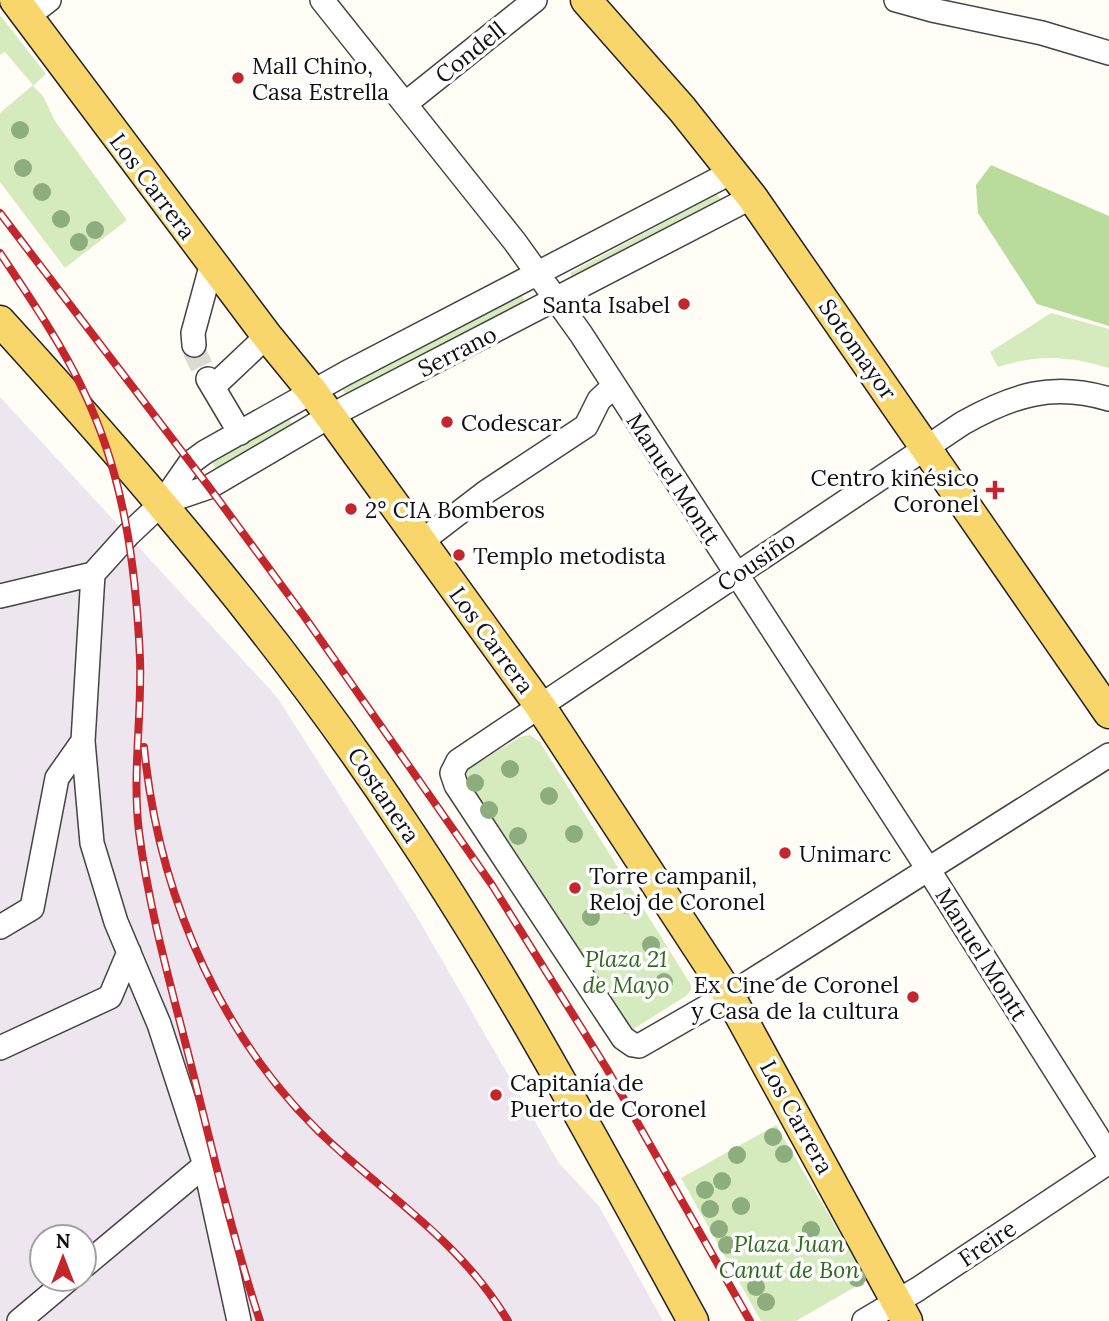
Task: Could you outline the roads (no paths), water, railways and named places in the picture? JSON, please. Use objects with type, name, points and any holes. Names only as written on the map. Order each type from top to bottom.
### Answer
[{"type":"main road","name":"Sotomayor","points":[[586,0],[682,109],[752,197],[1109,713]]},
{"type":"main road","name":"Los Carrera","points":[[30,6],[212,263],[312,391],[540,706],[729,995],[902,1311]]},
{"type":"main road","name":"Costanera","points":[[0,321],[101,431],[162,503],[299,674],[405,825],[551,1063],[693,1321]]},
{"type":"street","name":"Manuel Montt","points":[[322,0],[557,300],[928,869],[1109,1155]]},
{"type":"street","name":"Condell","points":[[405,104],[534,0]]},
{"type":"street","points":[[896,0],[1042,33],[1109,53]]},
{"type":"street","name":"Serrano","points":[[93,574],[162,503],[190,463],[205,452],[312,391],[732,172]]},
{"type":"street","name":"Serrano","points":[[162,503],[209,487],[330,416],[752,197]]},
{"type":"street","points":[[194,345],[193,333],[212,263]]},
{"type":"street","points":[[240,433],[210,383],[267,336]]},
{"type":"street","points":[[421,542],[486,492],[586,426],[599,400],[614,386]]},
{"type":"street","name":"Cousiño","points":[[729,995],[645,1043],[633,1045],[623,1038],[456,785],[452,773],[458,761],[963,423],[1006,400],[1042,392],[1080,392],[1109,399]]},
{"type":"street","points":[[0,596],[93,574],[83,741],[92,843],[116,922],[159,1024],[205,1165],[239,1321]]},
{"type":"street","points":[[0,927],[32,908],[57,779],[83,741]]},
{"type":"street","points":[[729,995],[1109,755]]},
{"type":"street","points":[[0,1048],[110,996],[129,952]]},
{"type":"street","name":"Freire","points":[[864,1321],[902,1311],[1109,1162]]},
{"type":"street","points":[[98,1254],[205,1165]]},
{"type":"street","points":[[19,1321],[52,1293]]},
{"type":"tunnel","points":[[194,345],[195,353],[208,379]]},
{"type":"railway","points":[[0,213],[304,616],[492,885],[607,1069],[750,1321]]},
{"type":"railway","points":[[0,253],[45,321],[75,374],[98,424],[118,489],[131,556],[138,625],[140,681],[136,789],[143,861],[161,948],[214,1159],[260,1321]]},
{"type":"railway","points":[[144,747],[152,804],[182,915],[204,968],[231,1019],[263,1067],[300,1111],[341,1152],[452,1250],[491,1295],[508,1321]]},
{"type":"place","name":"Mall Chino, Casa Estrella","points":[[238,78]]},
{"type":"place","name":"Santa Isabel","points":[[684,304]]},
{"type":"place","name":"Codescar","points":[[447,422]]},
{"type":"place","name":"Centro kinésico Coronel","points":[[995,490]]},
{"type":"place","name":"2° CIA Bomberos","points":[[351,509]]},
{"type":"place","name":"Templo metodista","points":[[459,555]]},
{"type":"place","name":"Unimarc","points":[[785,853]]},
{"type":"place","name":"Torre campanil, Reloj de Coronel","points":[[575,888]]},
{"type":"place","name":"Ex Cine de Coronel y Casa de la cultura","points":[[913,997]]},
{"type":"place","name":"Capitanía de Puerto de Coronel","points":[[496,1095]]},
{"type":"park label","name":"Plaza 21 de Mayo","points":[[626,971]]},
{"type":"park label","name":"Plaza Juan Canut de Bon","points":[[789,1256]]}]
